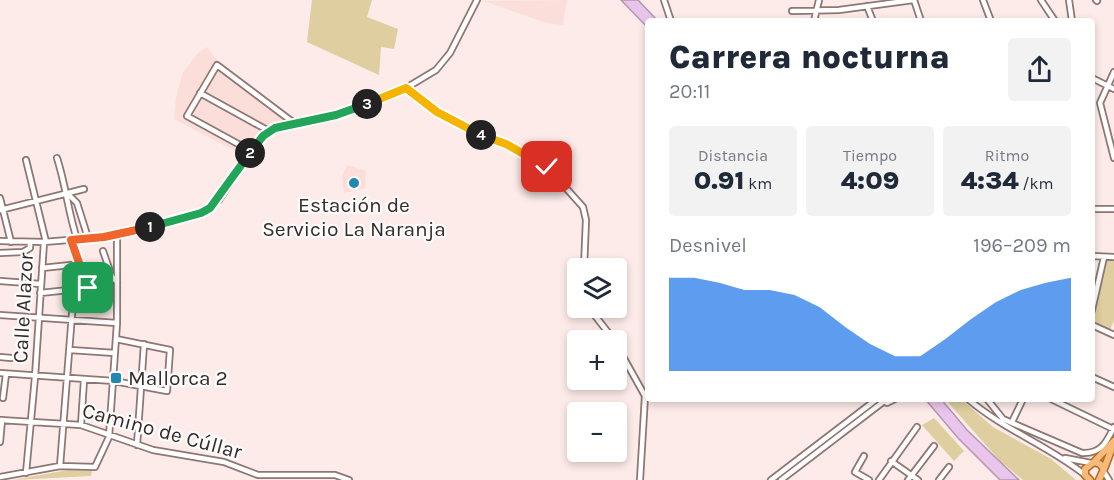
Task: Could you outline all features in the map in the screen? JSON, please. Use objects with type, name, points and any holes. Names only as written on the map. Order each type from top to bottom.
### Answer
[{"type":"main road","points":[[1087,478],[1086,468],[1114,442]]},
{"type":"main road","points":[[1099,480],[1114,442]]},
{"type":"main road","points":[[1092,463],[1100,464],[1104,470]]},
{"type":"street","points":[[0,241],[45,242],[117,235],[201,213],[210,208],[251,151],[269,131],[294,123],[336,115],[406,88],[429,75],[442,63],[477,0]]},
{"type":"street","points":[[664,0],[670,18]]},
{"type":"street","points":[[815,18],[819,0]]},
{"type":"street","points":[[792,10],[818,10],[914,0],[920,18]]},
{"type":"street","points":[[983,0],[990,18]]},
{"type":"street","points":[[1041,0],[1053,18]]},
{"type":"street","points":[[1070,0],[1072,18]]},
{"type":"street","points":[[251,151],[187,116],[217,65],[294,123]]},
{"type":"street","points":[[1114,72],[1100,103],[1114,158]]},
{"type":"street","points":[[1095,80],[1114,89]]},
{"type":"street","points":[[406,88],[437,112],[481,135],[506,144],[547,167],[583,207],[586,220],[584,258]]},
{"type":"street","points":[[200,93],[269,131]]},
{"type":"street","points":[[1095,103],[1100,103]]},
{"type":"street","points":[[40,292],[88,288],[67,208],[68,194],[57,158]]},
{"type":"street","name":"Calle Alazor","points":[[26,160],[45,242],[26,473]]},
{"type":"street","points":[[2,211],[84,189]]},
{"type":"street","points":[[68,194],[76,203],[88,238]]},
{"type":"street","points":[[0,198],[11,242]]},
{"type":"street","points":[[1095,209],[1114,209]]},
{"type":"street","points":[[0,477],[60,466],[94,467],[109,437],[117,323],[117,235]]},
{"type":"street","points":[[0,253],[23,252],[30,248],[30,242]]},
{"type":"street","points":[[103,251],[112,277],[117,282]]},
{"type":"street","points":[[1095,256],[1114,257]]},
{"type":"street","points":[[1095,297],[1104,257]]},
{"type":"street","points":[[42,268],[80,264]]},
{"type":"street","points":[[0,281],[41,284]]},
{"type":"street","points":[[60,466],[74,289]]},
{"type":"street","points":[[0,315],[117,323]]},
{"type":"street","points":[[597,318],[606,330]]},
{"type":"street","points":[[1095,326],[1113,334],[1114,327]]},
{"type":"street","points":[[0,373],[114,381],[167,392],[170,350],[116,339]]},
{"type":"street","points":[[137,445],[144,345]]},
{"type":"street","points":[[70,350],[115,353]]},
{"type":"street","points":[[0,357],[11,358]]},
{"type":"street","points":[[627,361],[645,396],[640,480]]},
{"type":"street","points":[[3,398],[6,374]]},
{"type":"street","points":[[1095,378],[1114,387]]},
{"type":"street","points":[[81,425],[84,380]]},
{"type":"street","points":[[771,480],[877,402]]},
{"type":"street","points":[[781,480],[878,402]]},
{"type":"street","points":[[972,402],[1022,436],[1062,457],[1087,478]]},
{"type":"street","points":[[989,402],[1003,419],[1082,453],[1095,452],[1103,447],[1113,428],[1057,402]]},
{"type":"street","points":[[1012,422],[1022,402]]},
{"type":"street","points":[[0,442],[1,420]]},
{"type":"street","name":"Camino de Cúllar","points":[[1,420],[32,420],[81,425],[109,437],[167,454],[224,462],[258,476],[335,474],[349,480]]},
{"type":"street","points":[[879,480],[917,427]]},
{"type":"street","points":[[910,478],[934,446]]},
{"type":"street","points":[[864,456],[855,472],[869,480]]},
{"type":"street","points":[[1062,457],[1092,463]]},
{"type":"street","points":[[891,461],[910,478],[918,480]]},
{"type":"street","points":[[939,480],[949,467]]},
{"type":"street","points":[[1104,470],[1109,480]]},
{"type":"shaded area","points":[[312,0],[372,0],[367,17],[398,29],[394,49],[381,47],[379,75],[307,42]]},
{"type":"shaded area","points":[[567,0],[563,25],[547,23],[484,1]]},
{"type":"shaded area","points":[[621,0],[638,0],[655,18],[645,18],[645,25]]},
{"type":"shaded area","points":[[207,47],[218,62],[294,118],[267,126],[243,155],[174,119],[176,97],[183,72],[198,53]]},
{"type":"shaded area","name":"Estación de Servicio La Naranja","points":[[347,165],[366,171],[365,188],[344,193],[342,176]]},
{"type":"shaded area","points":[[1106,259],[1114,259],[1114,321],[1110,330],[1095,324],[1095,309]]},
{"type":"shaded area","points":[[928,402],[944,402],[967,430],[1019,480],[1000,480],[958,438]]},
{"type":"shaded area","points":[[948,402],[964,402],[993,427],[1051,459],[1076,480],[1023,480],[1000,461]]},
{"type":"shaded area","points":[[934,418],[964,451],[954,461],[922,425]]},
{"type":"shaded area","points":[[68,470],[92,471],[91,476],[13,480]]},
{"type":"place","name":"Estación de Servicio La Naranja","points":[[354,183]]},
{"type":"place","name":"Mallorca 2","points":[[116,378]]},
{"type":"route","points":[[88,288],[71,240],[133,232],[201,213],[219,200],[258,142],[269,131],[284,125],[336,115],[406,88],[437,112],[481,135],[506,144],[547,167]]}]
